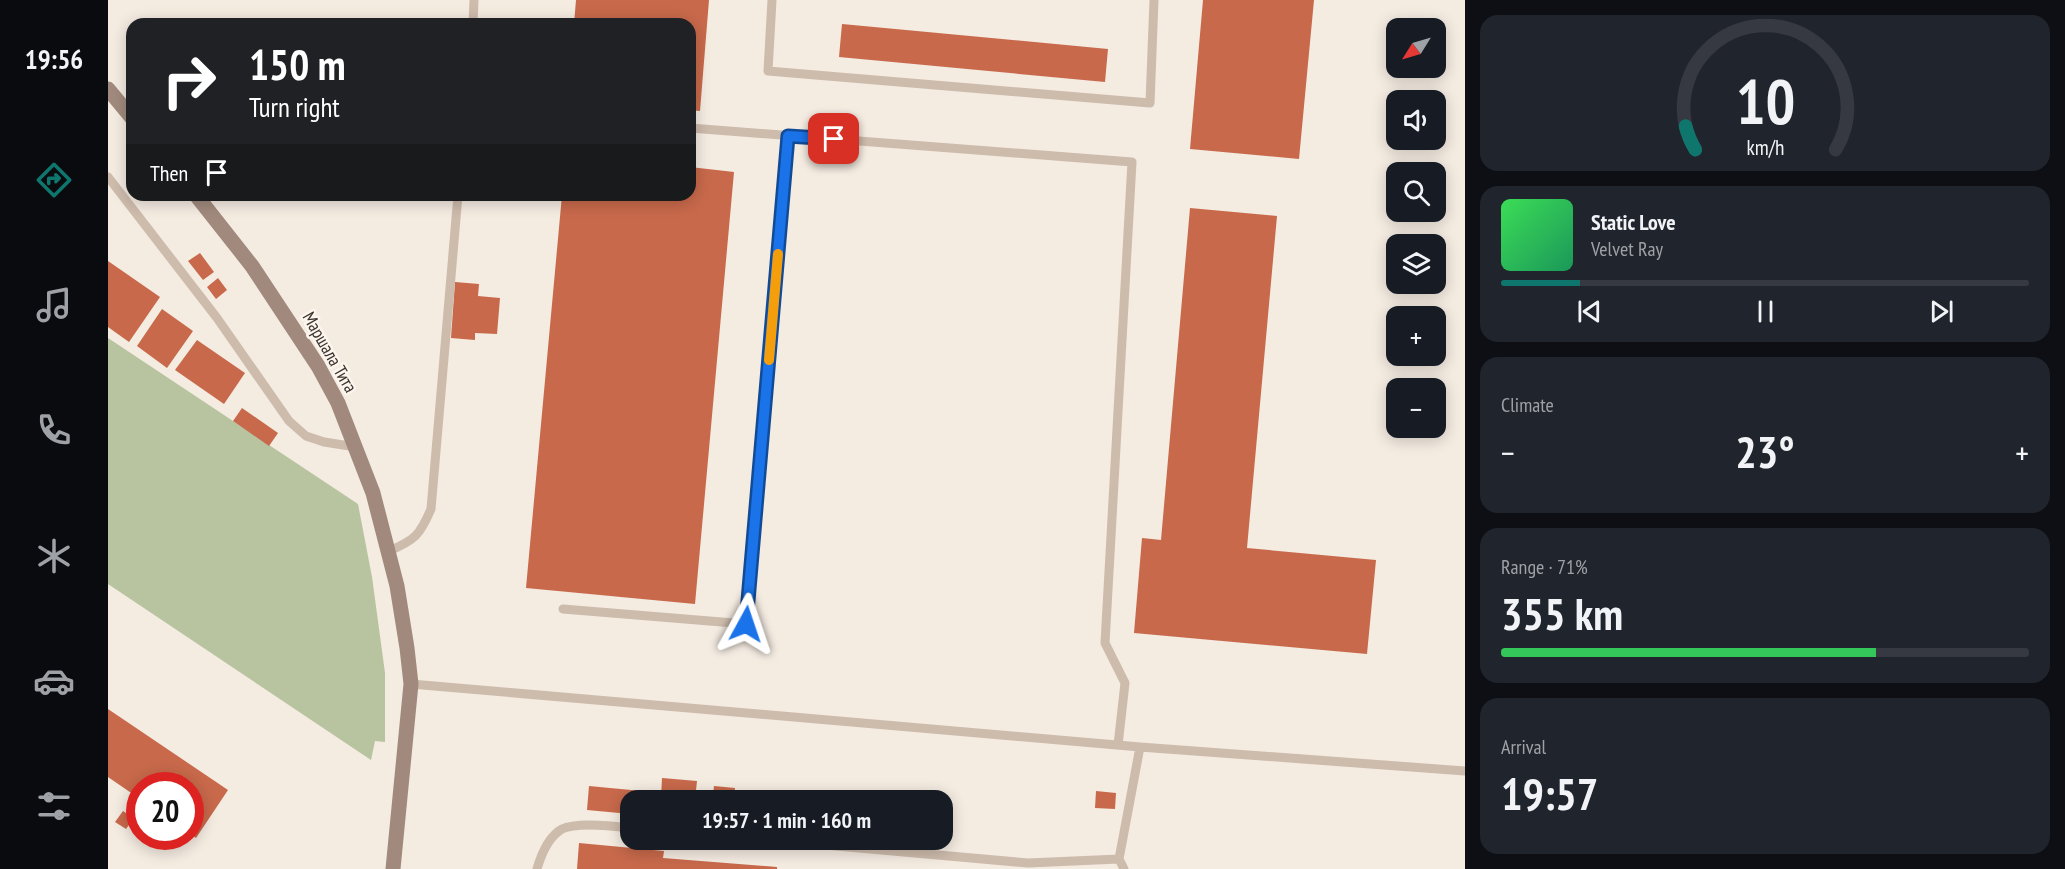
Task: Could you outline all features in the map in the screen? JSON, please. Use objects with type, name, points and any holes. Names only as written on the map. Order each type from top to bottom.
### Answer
[{"type":"main road","points":[[108,89],[126,111]]},
{"type":"main road","name":"Маршала Тита","points":[[201,201],[245,257],[286,315],[339,403],[373,493],[389,551],[402,616],[411,684],[393,869]]},
{"type":"lane","points":[[472,18],[474,0]]},
{"type":"lane","points":[[772,0],[768,71],[1150,103],[1154,0]]},
{"type":"lane","points":[[696,128],[1132,162],[1106,643],[1125,683],[1118,745]]},
{"type":"lane","points":[[563,609],[746,624],[788,136]]},
{"type":"lane","points":[[108,177],[126,200]]},
{"type":"lane","points":[[127,201],[217,318],[289,422],[306,436],[324,442],[356,447]]},
{"type":"lane","points":[[389,551],[408,543],[422,529],[431,509],[457,201]]},
{"type":"lane","points":[[411,684],[1140,747],[1465,771]]},
{"type":"lane","points":[[1124,869],[1119,859],[1140,747]]},
{"type":"lane","points":[[537,869],[543,849],[563,829],[595,825],[620,827]]},
{"type":"lane","points":[[868,850],[1027,866],[1119,859]]},
{"type":"green space","points":[[108,338],[358,504],[372,577],[385,673],[385,742],[375,741],[371,760],[108,584]]},
{"type":"building","points":[[576,0],[709,0],[700,111],[696,111],[696,18],[574,18]]},
{"type":"building","points":[[1203,0],[1314,0],[1299,159],[1190,149]]},
{"type":"building","points":[[842,24],[1108,49],[1105,82],[839,57]]},
{"type":"building","points":[[696,168],[734,172],[695,604],[526,588],[561,201],[696,201]]},
{"type":"building","points":[[1190,208],[1277,216],[1247,548],[1376,560],[1367,654],[1134,633],[1142,538],[1161,540]]},
{"type":"building","points":[[200,253],[214,272],[203,280],[188,261]]},
{"type":"building","points":[[108,261],[160,297],[129,342],[108,327]]},
{"type":"building","points":[[218,278],[227,290],[216,299],[207,287]]},
{"type":"building","points":[[455,282],[479,284],[478,296],[500,298],[497,334],[475,333],[475,340],[451,338]]},
{"type":"building","points":[[162,309],[193,331],[167,368],[137,346]]},
{"type":"building","points":[[197,340],[245,373],[224,404],[175,370]]},
{"type":"building","points":[[242,408],[278,433],[269,446],[233,421]]},
{"type":"building","points":[[108,709],[201,772],[126,772],[126,789],[108,777]]},
{"type":"building","points":[[204,774],[228,790],[204,826]]},
{"type":"building","points":[[662,778],[697,781],[696,790],[661,790]]},
{"type":"building","points":[[589,786],[631,790],[620,790],[620,813],[587,810]]},
{"type":"building","points":[[714,786],[735,788],[735,790],[713,790]]},
{"type":"building","points":[[1096,791],[1116,793],[1115,809],[1095,808]]},
{"type":"building","points":[[123,811],[126,813],[126,829],[115,822]]},
{"type":"building","points":[[579,843],[620,847],[620,850],[664,851],[663,858],[777,867],[777,869],[577,869]]},
{"type":"slow traffic","points":[[769,360],[778,254]]},
{"type":"route","points":[[746,624],[788,136],[834,139]]}]
